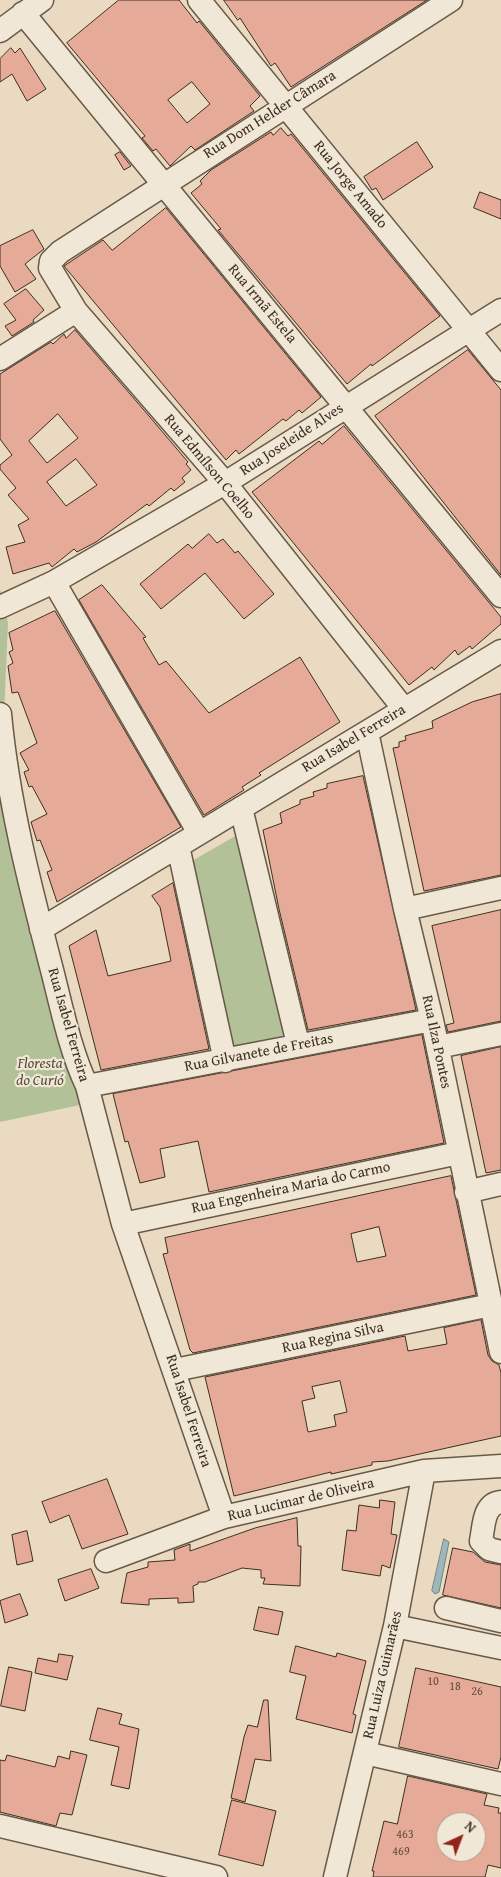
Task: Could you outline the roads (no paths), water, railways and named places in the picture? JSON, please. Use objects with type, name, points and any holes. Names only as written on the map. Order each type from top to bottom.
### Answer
[{"type":"street","points":[[0,31],[42,0]]},
{"type":"street","name":"Rua Jorge Amado","points":[[199,0],[501,370]]},
{"type":"street","name":"Rua Dom Helder Câmara","points":[[90,232],[451,0]]},
{"type":"street","name":"Rua Irmã Estela","points":[[23,13],[501,596]]},
{"type":"street","name":"Rua Edmílson Coelho","points":[[90,232],[60,252],[51,262],[50,268],[76,310],[225,483],[404,709]]},
{"type":"street","points":[[0,359],[76,310]]},
{"type":"street","name":"Rua Joseleide Alves","points":[[0,607],[54,582],[225,483],[501,310]]},
{"type":"street","points":[[54,582],[199,833]]},
{"type":"street","name":"Rua Isabel Ferreira","points":[[224,1517],[124,1224],[87,1086],[80,1072],[41,929],[501,651]]},
{"type":"street","points":[[0,714],[3,748],[20,839],[41,929]]},
{"type":"street","name":"Rua Ilza Pontes","points":[[367,732],[405,909],[438,1047],[466,1192],[501,1352]]},
{"type":"street","points":[[241,808],[298,1044]]},
{"type":"street","points":[[178,846],[225,1061]]},
{"type":"street","points":[[405,909],[501,888]]},
{"type":"street","name":"Rua Gilvanete de Freitas","points":[[87,1086],[225,1061],[298,1044],[432,1020]]},
{"type":"street","points":[[438,1047],[501,1034]]},
{"type":"street","name":"Rua Engenheira Maria do Carmo","points":[[124,1224],[459,1153]]},
{"type":"street","points":[[466,1192],[501,1184]]},
{"type":"street","name":"Rua Regina Silva","points":[[175,1370],[495,1319]]},
{"type":"street","name":"Rua Lucimar de Oliveira","points":[[106,1561],[224,1517],[424,1471],[501,1466]]},
{"type":"street","name":"Rua Luiza Guimarães","points":[[336,1877],[395,1626],[424,1471]]},
{"type":"street","points":[[501,1502],[494,1503],[488,1508],[481,1541],[489,1549],[501,1552]]},
{"type":"street","points":[[446,1608],[501,1621]]},
{"type":"street","points":[[395,1626],[501,1648]]},
{"type":"street","points":[[365,1753],[501,1784]]},
{"type":"street","points":[[0,1826],[216,1877]]},
{"type":"water","points":[[444,1539],[449,1542],[439,1592],[435,1594],[432,1591]]},
{"type":"park label","name":"Floresta do Curió","points":[[40,1072]]}]
